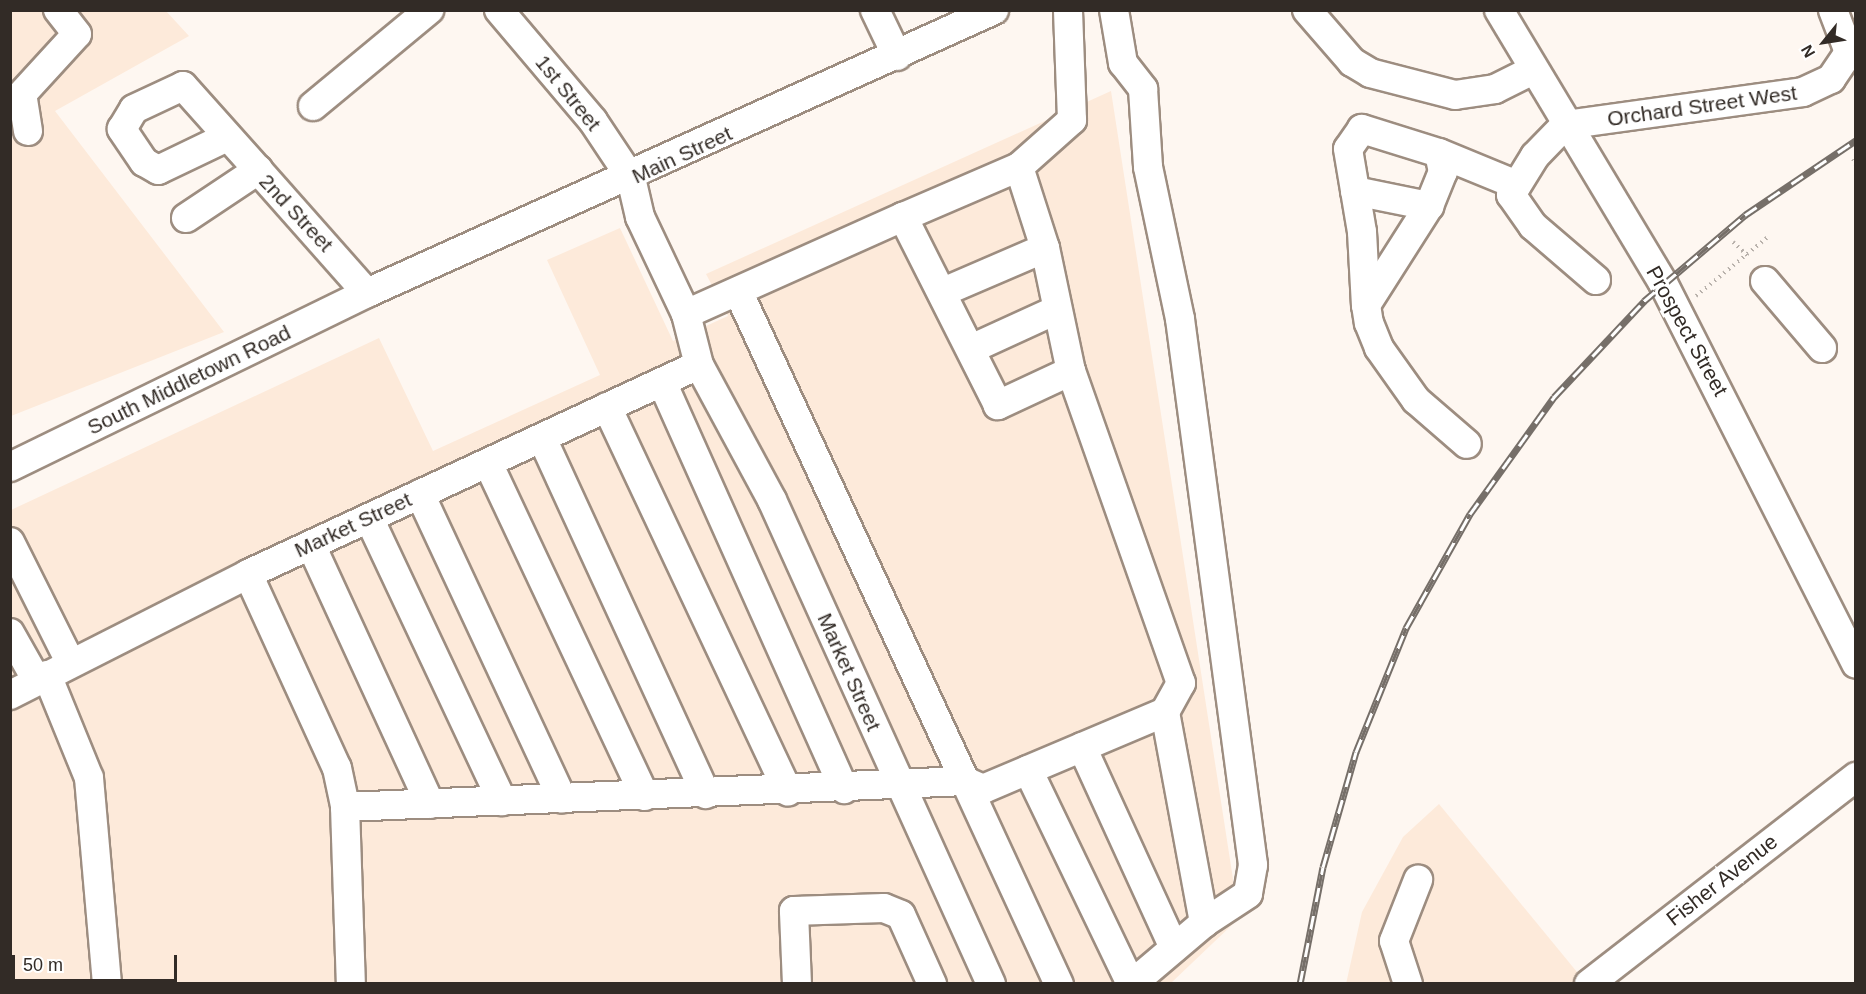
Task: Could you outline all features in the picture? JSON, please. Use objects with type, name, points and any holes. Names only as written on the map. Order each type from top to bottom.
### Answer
[{"type":"street","points":[[28,131],[22,94],[77,34],[58,10]]},
{"type":"street","points":[[313,106],[429,10]]},
{"type":"street","points":[[875,10],[897,56]]},
{"type":"street","name":"Main Street","points":[[367,293],[632,178],[994,10]]},
{"type":"street","points":[[686,314],[1020,167],[1072,120],[1068,10]]},
{"type":"street","points":[[1029,770],[1132,984],[1204,923],[1248,894],[1252,865],[1180,319],[1148,167],[1143,89],[1123,63],[1114,10]]},
{"type":"street","points":[[1307,10],[1352,62],[1370,73],[1455,95],[1495,89],[1533,70]]},
{"type":"street","name":"Prospect Street","points":[[1499,10],[1724,396],[1856,664]]},
{"type":"street","name":"Orchard Street West","points":[[1565,125],[1803,92],[1843,77],[1849,52],[1833,10]]},
{"type":"street","name":"1st Street","points":[[512,14],[593,121],[632,178]]},
{"type":"street","points":[[1565,125],[1511,195],[1533,226],[1596,279]]},
{"type":"street","points":[[1467,444],[1416,400],[1379,348],[1365,305],[1355,191],[1348,149],[1356,131],[1377,132],[1439,153],[1517,185]]},
{"type":"street","points":[[227,137],[258,170]]},
{"type":"street","points":[[1365,305],[1429,206],[1442,177],[1439,153]]},
{"type":"street","points":[[1020,167],[1045,248],[1056,310],[1071,371],[1154,591],[1181,682],[1165,712],[1204,923]]},
{"type":"street","name":"2nd Street","points":[[186,218],[258,170],[367,293]]},
{"type":"street","name":"Market Street","points":[[632,178],[640,217],[686,314],[699,364],[772,500],[991,984]]},
{"type":"street","points":[[1355,191],[1429,206]]},
{"type":"street","points":[[903,217],[943,292],[998,405],[1071,371]]},
{"type":"street","points":[[943,292],[1045,248]]},
{"type":"street","points":[[1754,264],[1822,348]]},
{"type":"street","points":[[738,291],[1059,984]]},
{"type":"street","name":"South Middletown Road","points":[[10,467],[367,293]]},
{"type":"street","points":[[971,349],[1056,310]]},
{"type":"street","name":"Market Street","points":[[10,695],[248,574],[699,364]]},
{"type":"street","points":[[662,382],[844,789]]},
{"type":"street","points":[[607,407],[788,791]]},
{"type":"street","points":[[542,438],[706,794]]},
{"type":"street","points":[[488,463],[645,796]]},
{"type":"street","points":[[420,494],[562,799]]},
{"type":"street","points":[[369,518],[502,801]]},
{"type":"street","points":[[10,542],[51,673],[88,778],[107,984]]},
{"type":"street","points":[[311,545],[430,804]]},
{"type":"street","points":[[248,574],[329,746],[345,807],[351,984]]},
{"type":"street","points":[[10,633],[51,673]]},
{"type":"street","points":[[345,807],[900,787],[965,781],[983,789],[1165,712]]},
{"type":"street","points":[[1082,747],[1174,948]]},
{"type":"street","name":"Fisher Avenue","points":[[1588,984],[1856,777]]},
{"type":"street","points":[[1408,984],[1394,941],[1419,880]]},
{"type":"street","points":[[797,984],[794,911],[884,908],[902,915],[932,984]]},
{"type":"path","points":[[1853,159],[1856,165]]},
{"type":"path","points":[[1694,298],[1754,264],[1769,236]]},
{"type":"path","points":[[1733,242],[1754,264]]},
{"type":"shaded area","points":[[11,11],[166,11],[189,36],[55,111],[224,332],[11,416]]},
{"type":"shaded area","points":[[1111,91],[1233,879],[1234,923],[1171,983],[11,984],[11,510],[379,338],[433,451],[600,375],[547,260],[620,228],[673,341],[728,316],[706,274]]},
{"type":"shaded area","points":[[1439,804],[1586,983],[1346,984],[1362,912],[1403,837]]},
{"type":"railway","points":[[1300,984],[1323,867],[1356,752],[1406,628],[1470,514],[1554,397],[1644,301],[1745,215],[1856,140]]}]
